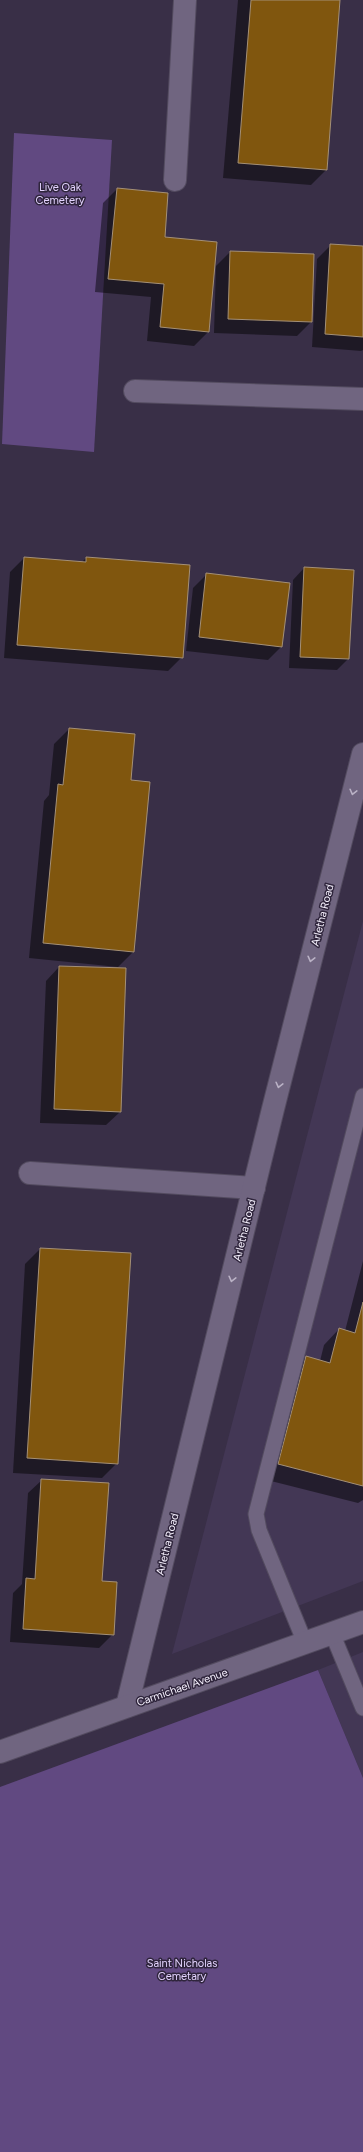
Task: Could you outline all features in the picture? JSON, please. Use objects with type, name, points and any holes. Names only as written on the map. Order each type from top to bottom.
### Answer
[{"type":"street","points":[[175,180],[184,0]]},
{"type":"street","points":[[135,391],[363,399]]},
{"type":"street","name":"Arletha Road","points":[[127,1706],[254,1188],[363,754]]},
{"type":"street","points":[[30,1173],[254,1188]]},
{"type":"street","name":"Carmichael Avenue","points":[[0,1752],[363,1622]]},
{"type":"lane","points":[[305,1643],[259,1530],[256,1514],[363,1096]]},
{"type":"lane","points":[[332,1633],[363,1708]]},
{"type":"shaded area","points":[[363,921],[363,1581],[172,1654]]},
{"type":"shaded area","points":[[363,1652],[363,1778],[318,1670]]},
{"type":"green space","name":"Live Oak Cemetery","points":[[14,133],[112,140],[94,452],[2,444]]},
{"type":"green space","name":"Saint Nicholas Cemetary","points":[[318,1670],[363,1778],[363,2152],[0,2152],[0,1787]]},
{"type":"building","points":[[251,0],[340,0],[327,170],[238,163]]},
{"type":"building","points":[[117,188],[168,193],[165,237],[217,242],[209,332],[160,327],[164,284],[108,279]]},
{"type":"building","points":[[330,244],[363,246],[363,337],[325,334]]},
{"type":"building","points":[[230,251],[314,254],[312,322],[228,319]]},
{"type":"building","points":[[24,557],[86,562],[86,557],[190,565],[183,658],[17,645]]},
{"type":"building","points":[[304,567],[354,570],[349,659],[300,657]]},
{"type":"building","points":[[206,573],[290,583],[282,647],[199,637]]},
{"type":"building","points":[[69,728],[135,734],[131,780],[150,782],[134,952],[43,943],[58,784],[63,785]]},
{"type":"building","points":[[59,966],[126,968],[121,1112],[54,1109]]},
{"type":"building","points":[[40,1248],[131,1253],[118,1464],[27,1458]]},
{"type":"building","points":[[363,1302],[363,1486],[278,1464],[306,1356],[330,1363],[339,1328],[355,1333]]},
{"type":"building","points":[[41,1479],[109,1483],[102,1581],[117,1582],[114,1635],[23,1629],[26,1578],[35,1579]]}]
